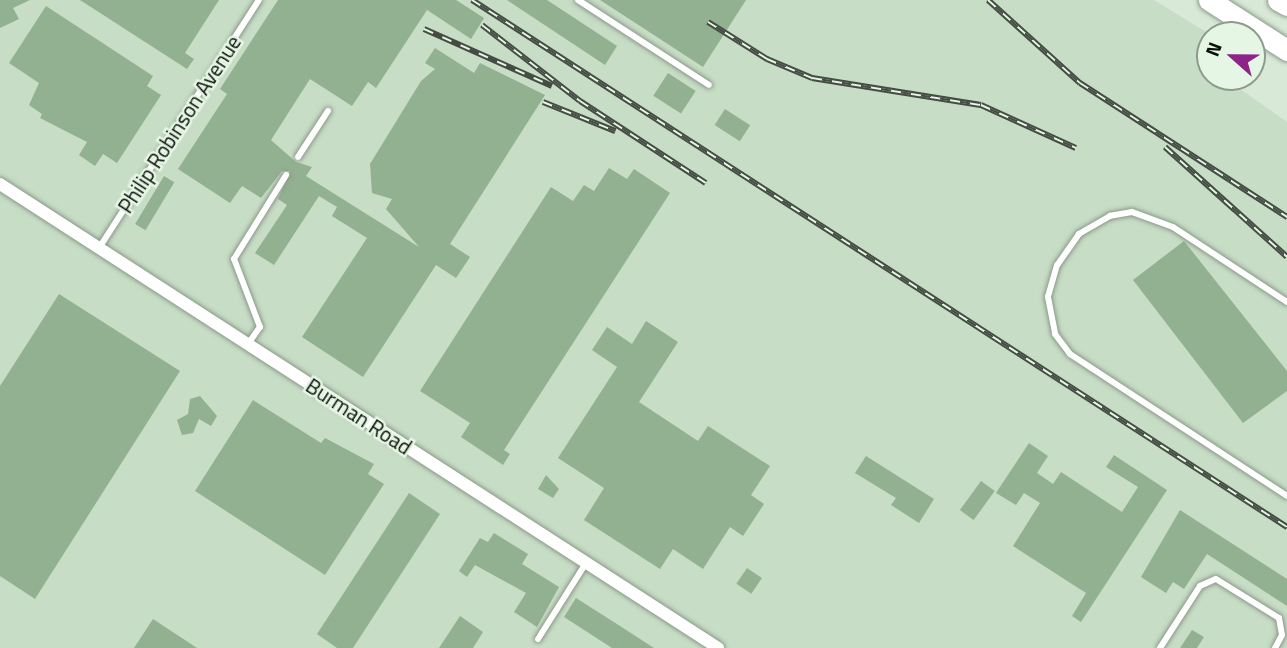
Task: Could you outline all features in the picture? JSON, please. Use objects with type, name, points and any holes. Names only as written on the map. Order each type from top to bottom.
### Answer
[{"type":"highway","points":[[1209,0],[1287,50]]},
{"type":"highway","points":[[1278,0],[1287,5]]},
{"type":"street","name":"Burman Road","points":[[0,184],[718,648]]},
{"type":"lane","name":"Philip Robinson Avenue","points":[[99,248],[259,0]]},
{"type":"lane","points":[[578,0],[709,85]]},
{"type":"lane","points":[[298,157],[328,111]]},
{"type":"lane","points":[[248,344],[260,327],[234,259],[286,175]]},
{"type":"lane","points":[[1287,302],[1173,228],[1132,212],[1110,216],[1079,234],[1057,265],[1048,297],[1055,334],[1070,354],[1287,496]]},
{"type":"lane","points":[[537,639],[586,563]]},
{"type":"lane","points":[[1160,648],[1200,586],[1216,579],[1279,618],[1282,635],[1275,648]]},
{"type":"shaded area","points":[[0,0],[1154,0],[1196,26],[1196,91],[1243,91],[1287,122],[1287,648],[0,648]]},
{"type":"building","points":[[0,0],[30,0],[13,8],[19,19],[0,28]]},
{"type":"building","points":[[80,0],[219,0],[185,53],[194,59],[187,69]]},
{"type":"building","points":[[278,0],[412,0],[427,10],[376,88],[368,82],[352,106],[310,79],[271,140],[296,162],[312,167],[306,176],[419,247],[386,209],[392,199],[372,193],[370,164],[421,81],[435,69],[425,63],[435,48],[474,73],[480,63],[545,95],[450,244],[470,257],[456,278],[436,265],[363,377],[302,337],[367,238],[332,216],[337,207],[319,196],[274,265],[255,253],[287,205],[278,199],[290,171],[282,171],[261,198],[242,186],[230,203],[178,169],[227,94],[220,89]]},
{"type":"building","points":[[412,0],[456,0],[484,18],[471,39]]},
{"type":"building","points":[[507,0],[547,0],[617,46],[605,65]]},
{"type":"building","points":[[600,0],[746,0],[703,67]]},
{"type":"building","points":[[46,6],[153,76],[147,86],[161,95],[117,163],[103,154],[95,166],[79,155],[87,142],[40,118],[42,114],[29,105],[39,83],[9,63]]},
{"type":"building","points":[[668,73],[696,91],[681,114],[653,96]]},
{"type":"building","points":[[725,109],[750,125],[740,141],[715,125]]},
{"type":"building","points":[[609,168],[627,179],[634,169],[670,193],[504,450],[510,454],[503,465],[461,437],[470,423],[420,391],[551,187],[573,201],[584,185],[594,191]]},
{"type":"building","points":[[164,176],[174,182],[145,230],[135,224]]},
{"type":"building","points":[[1184,241],[1287,371],[1287,391],[1243,423],[1133,280]]},
{"type":"building","points":[[59,294],[180,371],[35,599],[0,576],[0,386]]},
{"type":"building","points":[[646,321],[678,342],[639,402],[698,441],[708,426],[770,466],[751,495],[764,504],[743,536],[730,527],[703,569],[673,549],[660,569],[584,520],[604,488],[558,458],[617,367],[592,350],[607,327],[632,344]]},
{"type":"building","points":[[200,396],[217,416],[211,426],[199,419],[193,433],[182,435],[177,420],[188,414],[190,399]]},
{"type":"building","points":[[253,400],[321,443],[325,438],[374,464],[368,474],[384,484],[325,575],[195,491]]},
{"type":"building","points":[[1029,443],[1048,456],[1037,473],[1053,484],[1061,472],[1122,512],[1138,487],[1106,467],[1114,455],[1167,490],[1081,622],[1072,616],[1086,593],[1013,546],[1040,503],[1024,493],[1016,505],[996,493]]},
{"type":"building","points":[[866,456],[934,499],[919,523],[891,505],[896,498],[855,473]]},
{"type":"building","points":[[546,475],[559,489],[553,498],[538,489]]},
{"type":"building","points":[[981,481],[995,491],[974,520],[960,510]]},
{"type":"building","points":[[409,493],[440,514],[353,648],[337,648],[317,634]]},
{"type":"building","points":[[1180,510],[1287,579],[1287,606],[1207,554],[1184,589],[1173,582],[1166,593],[1141,577]]},
{"type":"building","points":[[494,533],[528,554],[522,564],[559,587],[537,627],[514,612],[526,593],[475,565],[467,577],[459,571],[480,538],[488,542]]},
{"type":"building","points":[[747,568],[762,578],[751,594],[736,584]]},
{"type":"building","points":[[576,598],[654,648],[612,648],[564,617]]},
{"type":"building","points":[[460,616],[483,632],[473,648],[439,648]]},
{"type":"building","points":[[153,619],[197,648],[134,648]]},
{"type":"building","points":[[1192,630],[1204,637],[1197,648],[1180,648]]},
{"type":"railway","points":[[472,0],[1287,527]]},
{"type":"railway","points":[[988,0],[1080,83],[1287,217]]},
{"type":"railway","points":[[708,22],[767,59],[812,78],[981,105],[1076,148]]},
{"type":"railway","points":[[482,25],[580,101],[706,183]]},
{"type":"railway","points":[[424,29],[552,86]]},
{"type":"railway","points":[[543,102],[615,131]]},
{"type":"railway","points":[[1165,147],[1287,257]]}]
